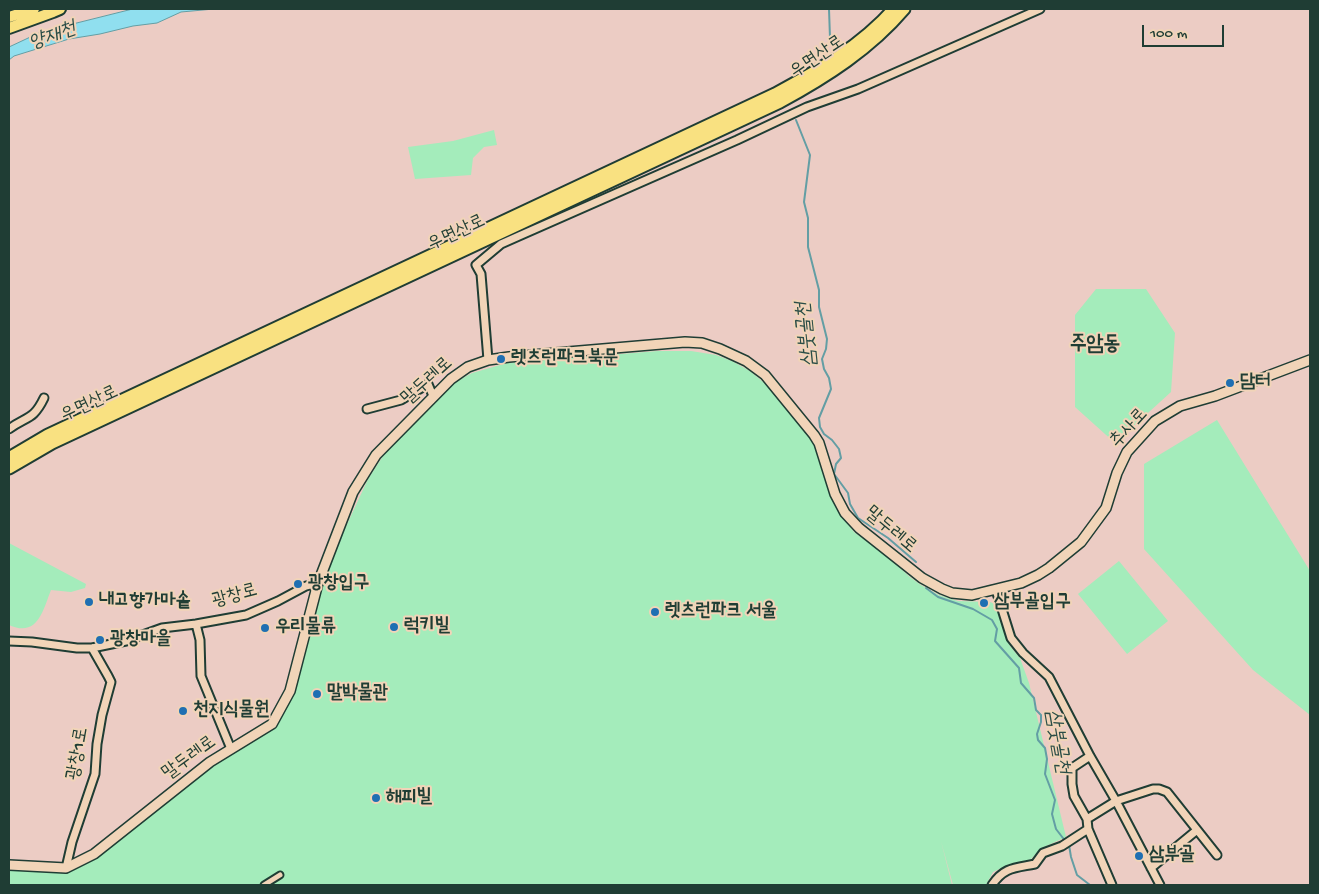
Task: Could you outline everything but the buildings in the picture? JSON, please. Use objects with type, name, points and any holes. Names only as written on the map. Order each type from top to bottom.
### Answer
[{"type":"highway","name":"우면산로","points":[[9,458],[48,435],[775,94],[814,73],[850,49],[869,34],[894,9]]},
{"type":"highway","name":"우면산로","points":[[9,468],[52,442],[780,102],[816,82],[849,60],[894,21],[904,9]]},
{"type":"main road","points":[[9,18],[34,9]]},
{"type":"main road","points":[[9,28],[60,9]]},
{"type":"street","points":[[488,360],[481,274],[476,265],[501,244],[736,140],[790,114],[858,89],[1040,9]]},
{"type":"street","name":"말두레로","points":[[9,865],[66,868],[94,854],[210,762],[272,724],[290,691],[318,583],[353,492],[376,455],[433,396],[451,379],[468,367],[488,360],[685,342],[702,343],[746,360],[765,375],[780,391],[814,435],[819,443],[835,494],[845,512],[859,528],[922,578],[942,589],[952,593],[972,596],[996,590]]},
{"type":"street","name":"추사로","points":[[996,590],[1022,583],[1038,575],[1050,568],[1081,542],[1106,508],[1119,468],[1127,452],[1155,421],[1180,406],[1215,396],[1310,360]]},
{"type":"street","points":[[367,409],[402,400],[428,384],[433,396]]},
{"type":"street","points":[[9,429],[33,415],[39,409],[44,398]]},
{"type":"street","name":"광창로","points":[[9,641],[92,648],[126,641],[162,628],[246,615],[306,586],[318,583]]},
{"type":"street","points":[[996,590],[1014,644],[1049,677],[1160,885]]},
{"type":"street","points":[[196,624],[200,640],[201,676],[231,749]]},
{"type":"street","name":"광창1로","points":[[66,868],[72,842],[95,774],[97,744],[110,682],[92,648]]},
{"type":"street","points":[[1090,756],[1072,768],[1074,796],[1087,819],[1088,829],[1112,885]]},
{"type":"street","points":[[1087,819],[1116,802],[1153,788],[1160,789],[1167,792],[1217,855]]},
{"type":"street","points":[[992,885],[998,876],[1007,870],[1035,864],[1043,853],[1062,846],[1088,829]]},
{"type":"street","points":[[1151,868],[1197,830]]},
{"type":"street","points":[[264,885],[280,875]]},
{"type":"green space","points":[[494,130],[497,145],[484,147],[473,158],[471,175],[415,179],[408,147],[453,141]]},
{"type":"green space","points":[[1096,289],[1146,289],[1175,333],[1171,392],[1115,443],[1075,407],[1075,315]]},
{"type":"green space","name":"렛츠런파크 서울","points":[[658,351],[691,351],[716,355],[750,371],[774,391],[814,444],[841,513],[854,532],[887,556],[910,577],[939,595],[958,601],[990,602],[995,604],[1010,646],[1020,658],[1029,683],[1066,837],[1042,848],[1030,860],[1008,865],[993,872],[986,885],[953,885],[941,841],[952,885],[9,885],[9,868],[67,870],[282,711],[317,595],[330,561],[368,479],[387,450],[446,387],[472,373],[507,363]]},
{"type":"green space","points":[[1217,420],[1310,571],[1310,715],[1253,670],[1144,549],[1144,464]]},
{"type":"green space","points":[[9,543],[86,584],[85,588],[71,592],[51,590],[42,613],[33,625],[27,628],[19,628],[9,625]]},
{"type":"green space","points":[[1119,561],[1168,621],[1127,654],[1078,594]]},
{"type":"water","name":"양재천","points":[[133,9],[214,9],[181,12],[157,23],[69,39],[14,56],[9,60],[9,47],[41,32]]},
{"type":"waterway","name":"삼붓골천","points":[[829,9],[830,38]]},
{"type":"waterway","name":"삼붓골천","points":[[796,120],[810,155],[804,202],[808,218],[808,247],[819,290],[819,307],[827,339],[822,359],[831,389],[819,418],[820,427],[824,434],[839,449],[841,458],[836,464],[834,474],[848,493],[850,504],[858,518],[888,538],[916,562]]},
{"type":"waterway","name":"삼붓골천","points":[[926,588],[938,597],[973,609],[992,620],[997,629],[995,641],[1019,668],[1021,683],[1034,698],[1036,710],[1041,715],[1037,734],[1038,740],[1045,748],[1047,759],[1045,774],[1055,800],[1052,814],[1056,829],[1066,842]]},
{"type":"waterway","name":"삼붓골천","points":[[1069,845],[1077,875],[1090,885]]},
{"type":"place","name":"렛츠런파크북문","points":[[501,359]]},
{"type":"place","name":"담터","points":[[1230,383]]},
{"type":"place","name":"광창입구","points":[[298,584]]},
{"type":"place","name":"내고향가마솥","points":[[89,602]]},
{"type":"place","name":"삼부골입구","points":[[984,603]]},
{"type":"place","name":"렛츠런파크 서울","points":[[655,612]]},
{"type":"place","name":"럭키빌","points":[[394,627]]},
{"type":"place","name":"우리물류","points":[[265,628]]},
{"type":"place","name":"광창마을","points":[[100,640]]},
{"type":"place","name":"말박물관","points":[[317,694]]},
{"type":"place","name":"천지식물원","points":[[183,711]]},
{"type":"place","name":"해피빌","points":[[376,798]]},
{"type":"place","name":"삼부골","points":[[1139,856]]},
{"type":"district","name":"주암동","points":[[1095,346]]}]
